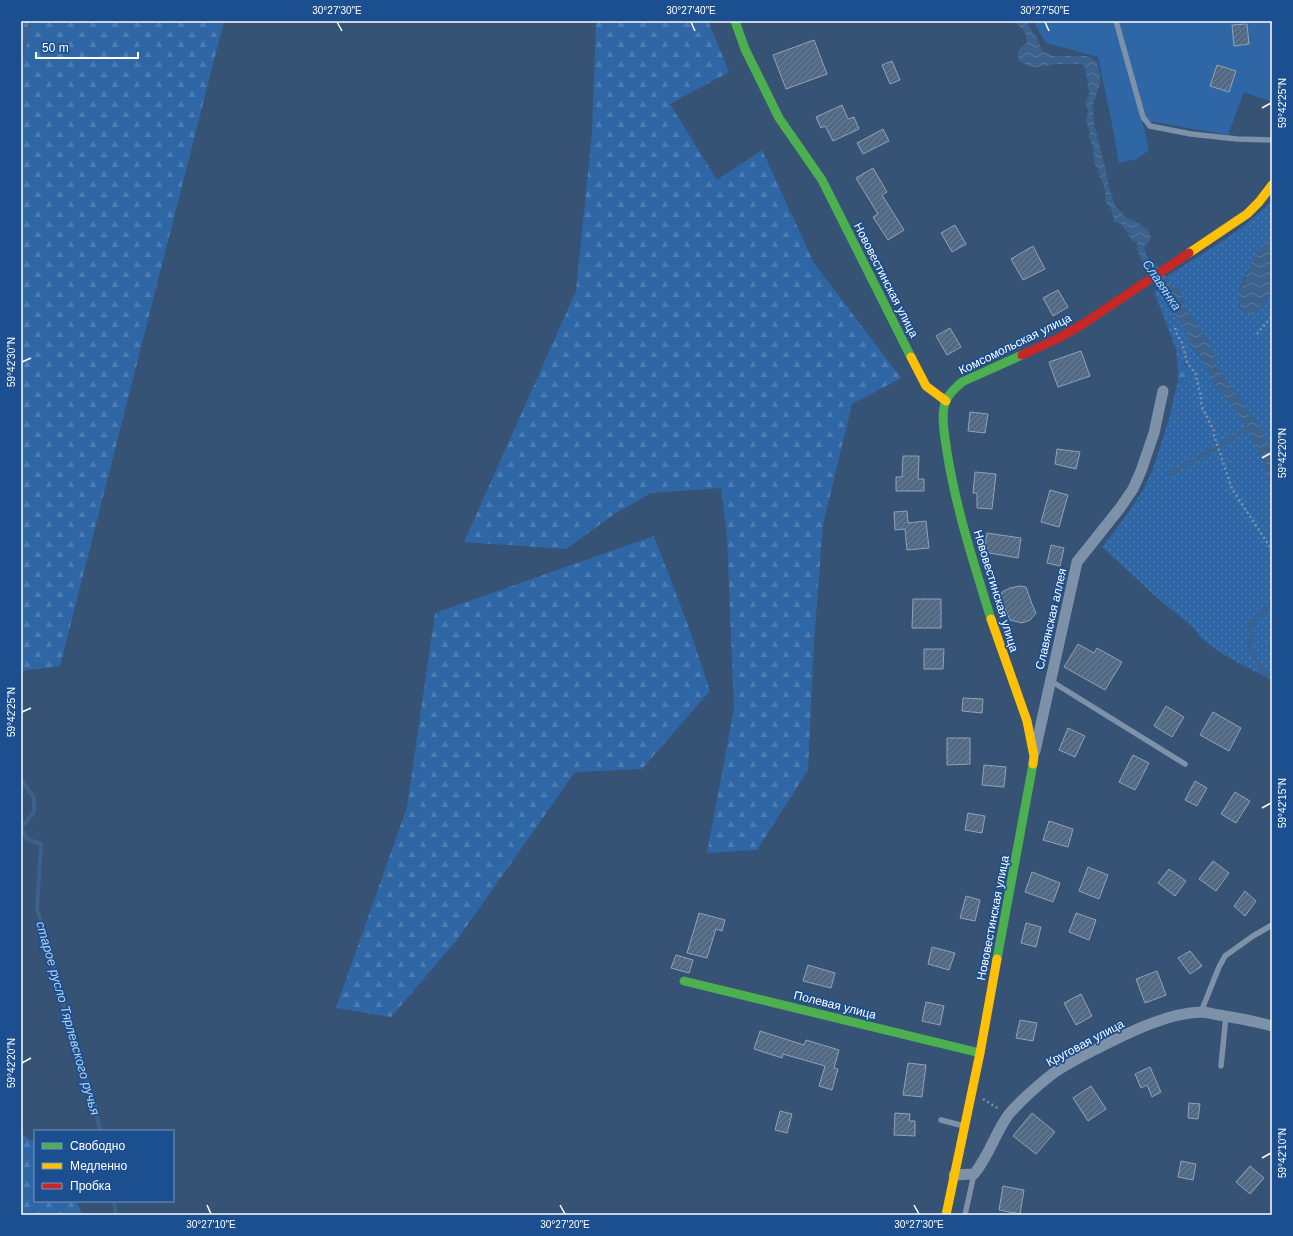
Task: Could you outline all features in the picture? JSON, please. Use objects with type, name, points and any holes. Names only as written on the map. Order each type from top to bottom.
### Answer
[{"type":"street","name":"Нововестинская улица","points":[[735,21],[745,49],[779,118],[822,180],[926,386],[946,401],[944,433],[950,470],[967,542],[994,630],[1027,721],[1034,756],[980,1052],[946,1215]]},
{"type":"street","name":"Комсомольская улица","points":[[946,401],[954,389],[962,382],[1059,338],[1083,324],[1248,214],[1272,185]]},
{"type":"street","name":"Славянская аллея","points":[[1034,756],[1077,562],[1120,508],[1133,489],[1152,440],[1163,391]]},
{"type":"street","name":"Полевая улица","points":[[684,981],[980,1052]]},
{"type":"street","name":"Круговая улица","points":[[974,1174],[1008,1116],[1027,1094],[1052,1074],[1115,1039],[1178,1015],[1201,1012],[1256,1021],[1272,1026]]},
{"type":"street","points":[[954,1175],[974,1174]]},
{"type":"lane","points":[[1116,21],[1143,117],[1150,126],[1190,134],[1272,140]]},
{"type":"lane","points":[[1050,680],[1185,764]]},
{"type":"lane","points":[[1201,1012],[1225,956],[1253,936],[1272,926]]},
{"type":"lane","points":[[1221,1066],[1226,1016]]},
{"type":"lane","points":[[941,1120],[964,1126]]},
{"type":"lane","points":[[965,1215],[974,1174]]},
{"type":"path","points":[[1257,334],[1272,316]]},
{"type":"path","points":[[1175,328],[1182,343],[1187,362],[1196,375],[1201,397],[1201,405],[1214,431],[1232,489],[1272,550]]},
{"type":"path","points":[[971,1091],[1008,1116]]},
{"type":"green space","points":[[21,21],[224,21],[60,666],[21,671]]},
{"type":"green space","points":[[596,21],[708,21],[729,72],[670,104],[717,180],[762,150],[814,263],[901,378],[852,404],[823,525],[814,642],[808,770],[757,850],[707,853],[734,709],[727,536],[721,488],[651,493],[613,515],[566,549],[464,542],[576,291],[592,133]]},
{"type":"green space","points":[[1033,21],[1272,21],[1272,102],[1244,92],[1228,135],[1142,120],[1149,150],[1137,159],[1119,163],[1098,57],[1046,43]]},
{"type":"green space","points":[[1272,200],[1272,241],[1260,248],[1242,282],[1239,305],[1240,309],[1255,315],[1272,292],[1272,456],[1261,429],[1219,369],[1209,342],[1185,307],[1181,293],[1177,288],[1173,287],[1166,277],[1208,251],[1249,222]]},
{"type":"green space","points":[[1158,289],[1182,325],[1192,348],[1204,362],[1213,381],[1247,428],[1263,460],[1272,485],[1272,680],[1241,664],[1207,643],[1199,636],[1194,628],[1162,602],[1102,547],[1142,492],[1153,469],[1169,419],[1178,380],[1179,382],[1193,374],[1182,359],[1177,359],[1176,349],[1154,292]]},
{"type":"green space","points":[[1180,358],[1189,367],[1193,376],[1191,380],[1186,383],[1180,383],[1178,380],[1177,359]]},
{"type":"green space","points":[[654,536],[688,625],[710,691],[642,769],[575,772],[457,940],[391,1017],[336,1008],[407,807],[435,613]]},
{"type":"green space","points":[[21,1133],[34,1142],[34,1202],[77,1202],[82,1215],[21,1215]]},
{"type":"water","name":"Славянка","points":[[1012,21],[1027,21],[1037,38],[1042,51],[1054,56],[1087,56],[1097,62],[1100,75],[1100,84],[1093,104],[1094,125],[1115,206],[1127,218],[1132,219],[1147,229],[1151,237],[1150,241],[1144,247],[1147,257],[1157,265],[1173,287],[1180,291],[1185,307],[1209,342],[1219,369],[1261,429],[1272,456],[1272,485],[1263,460],[1247,428],[1213,381],[1201,357],[1192,348],[1182,325],[1167,304],[1143,264],[1137,249],[1137,243],[1132,240],[1121,224],[1114,222],[1112,211],[1105,201],[1105,189],[1098,172],[1099,170],[1095,165],[1092,144],[1088,136],[1090,134],[1086,121],[1088,111],[1085,102],[1089,95],[1087,87],[1089,83],[1084,66],[1082,64],[1058,64],[1033,67],[1024,64],[1019,60],[1018,52],[1019,49],[1026,44],[1027,40],[1025,33]]},
{"type":"water","points":[[1272,241],[1272,292],[1255,315],[1248,316],[1240,305],[1239,293],[1255,254],[1263,246]]},
{"type":"building","points":[[1247,24],[1249,44],[1234,46],[1232,25]]},
{"type":"building","points":[[814,40],[827,74],[786,89],[773,55]]},
{"type":"building","points":[[892,61],[900,80],[890,84],[882,65]]},
{"type":"building","points":[[1217,65],[1236,71],[1229,92],[1210,86]]},
{"type":"building","points":[[842,105],[848,119],[854,117],[859,129],[833,141],[825,126],[821,128],[816,117]]},
{"type":"building","points":[[883,129],[889,141],[863,154],[857,143]]},
{"type":"building","points":[[873,168],[887,192],[882,195],[904,230],[888,240],[873,217],[878,214],[856,178]]},
{"type":"building","points":[[955,225],[966,244],[952,252],[941,233]]},
{"type":"building","points":[[1033,246],[1045,269],[1023,280],[1011,259]]},
{"type":"building","points":[[1058,290],[1068,307],[1053,316],[1043,298]]},
{"type":"building","points":[[950,328],[961,347],[947,355],[936,336]]},
{"type":"building","points":[[1081,351],[1090,376],[1058,387],[1049,362]]},
{"type":"building","points":[[970,412],[988,414],[985,433],[968,431]]},
{"type":"building","points":[[1057,449],[1080,452],[1076,469],[1055,464]]},
{"type":"building","points":[[903,456],[919,456],[918,479],[924,479],[924,491],[896,491],[896,477],[902,477]]},
{"type":"building","points":[[975,472],[996,474],[992,509],[977,508],[977,493],[973,493]]},
{"type":"building","points":[[1050,490],[1068,495],[1059,527],[1041,522]]},
{"type":"building","points":[[907,511],[908,523],[926,521],[929,548],[907,550],[905,529],[895,530],[894,512]]},
{"type":"building","points":[[987,533],[1021,538],[1018,558],[984,552]]},
{"type":"building","points":[[1051,545],[1064,548],[1060,566],[1047,563]]},
{"type":"building","points":[[1020,586],[1026,587],[1036,613],[1030,620],[1022,623],[1010,620],[1000,597],[1002,592],[1010,588]]},
{"type":"building","points":[[913,599],[941,599],[941,628],[912,628]]},
{"type":"building","points":[[1078,644],[1094,653],[1097,648],[1122,662],[1105,690],[1064,667]]},
{"type":"building","points":[[924,649],[944,649],[943,669],[924,669]]},
{"type":"building","points":[[963,698],[983,699],[982,713],[962,711]]},
{"type":"building","points":[[1166,706],[1184,717],[1172,737],[1154,726]]},
{"type":"building","points":[[1213,712],[1241,728],[1229,751],[1200,735]]},
{"type":"building","points":[[1068,728],[1085,736],[1075,757],[1059,750]]},
{"type":"building","points":[[947,738],[970,738],[970,764],[947,765]]},
{"type":"building","points":[[1133,755],[1149,763],[1135,790],[1119,782]]},
{"type":"building","points":[[984,765],[1006,767],[1004,787],[982,785]]},
{"type":"building","points":[[1195,781],[1207,788],[1197,806],[1185,800]]},
{"type":"building","points":[[1235,792],[1250,801],[1236,823],[1221,814]]},
{"type":"building","points":[[968,813],[985,816],[982,833],[965,830]]},
{"type":"building","points":[[1049,821],[1073,829],[1068,847],[1043,840]]},
{"type":"building","points":[[1213,861],[1229,873],[1216,891],[1199,879]]},
{"type":"building","points":[[1088,867],[1108,875],[1099,899],[1079,891]]},
{"type":"building","points":[[1169,869],[1186,881],[1175,896],[1158,883]]},
{"type":"building","points":[[1032,872],[1060,883],[1053,902],[1025,892]]},
{"type":"building","points":[[1245,891],[1256,901],[1245,916],[1234,906]]},
{"type":"building","points":[[966,896],[980,900],[975,921],[960,918]]},
{"type":"building","points":[[699,913],[725,920],[722,931],[716,929],[707,958],[687,953]]},
{"type":"building","points":[[1076,913],[1096,920],[1089,940],[1069,932]]},
{"type":"building","points":[[1026,923],[1041,927],[1036,947],[1021,943]]},
{"type":"building","points":[[932,947],[955,953],[949,970],[928,964]]},
{"type":"building","points":[[1190,951],[1202,966],[1190,974],[1178,958]]},
{"type":"building","points":[[676,955],[693,960],[689,973],[671,968]]},
{"type":"building","points":[[808,965],[835,973],[831,988],[803,981]]},
{"type":"building","points":[[1157,971],[1166,995],[1145,1003],[1136,979]]},
{"type":"building","points":[[1081,994],[1092,1016],[1076,1025],[1064,1003]]},
{"type":"building","points":[[926,1002],[944,1006],[940,1025],[922,1021]]},
{"type":"building","points":[[1020,1020],[1037,1023],[1033,1041],[1016,1038]]},
{"type":"building","points":[[760,1031],[804,1045],[806,1040],[839,1050],[834,1068],[838,1069],[832,1090],[819,1086],[825,1066],[783,1054],[782,1058],[754,1049]]},
{"type":"building","points":[[908,1063],[926,1065],[922,1097],[903,1095]]},
{"type":"building","points":[[1150,1067],[1161,1092],[1152,1097],[1147,1085],[1141,1088],[1135,1074]]},
{"type":"building","points":[[1091,1086],[1106,1109],[1088,1121],[1073,1098]]},
{"type":"building","points":[[1189,1103],[1200,1104],[1198,1119],[1188,1118]]},
{"type":"building","points":[[780,1111],[792,1114],[787,1133],[775,1130]]},
{"type":"building","points":[[895,1113],[910,1114],[909,1121],[915,1121],[915,1136],[894,1135]]},
{"type":"building","points":[[1032,1113],[1055,1132],[1036,1154],[1013,1136]]},
{"type":"building","points":[[1181,1161],[1196,1164],[1193,1180],[1178,1177]]},
{"type":"building","points":[[1250,1166],[1264,1178],[1250,1194],[1236,1182]]},
{"type":"building","points":[[1003,1186],[1024,1190],[1020,1214],[999,1210]]},
{"type":"waterway","points":[[21,59],[31,21]]},
{"type":"waterway","points":[[1169,474],[1218,447],[1247,428]]},
{"type":"waterway","points":[[1270,674],[1265,673],[1252,654],[1248,644],[1253,636],[1250,626],[1252,622],[1272,604]]},
{"type":"waterway","name":"старое русло Тярлевского ручья","points":[[21,779],[34,798],[34,812],[21,828],[27,839],[41,844],[37,909],[51,954],[74,1046],[94,1101],[100,1130]]},
{"type":"waterway","name":"старое русло Тярлевского ручья","points":[[114,1202],[116,1215]]},
{"type":"traffic: fast","points":[[735,21],[745,49],[779,118],[822,180],[911,357]]},
{"type":"traffic: fast","points":[[991,619],[955,494],[945,440],[943,412],[946,400],[953,390],[962,382],[1022,355]]},
{"type":"traffic: fast","points":[[997,959],[1033,764]]},
{"type":"traffic: fast","points":[[684,981],[980,1053]]},
{"type":"traffic: slow","points":[[1189,253],[1247,214],[1259,202],[1272,185]]},
{"type":"traffic: slow","points":[[911,357],[926,386],[946,401]]},
{"type":"traffic: slow","points":[[991,619],[1027,721],[1034,756],[1033,764]]},
{"type":"traffic: slow","points":[[946,1215],[980,1053],[997,959]]},
{"type":"traffic: jam","points":[[1022,355],[1059,338],[1083,324],[1189,253]]}]
